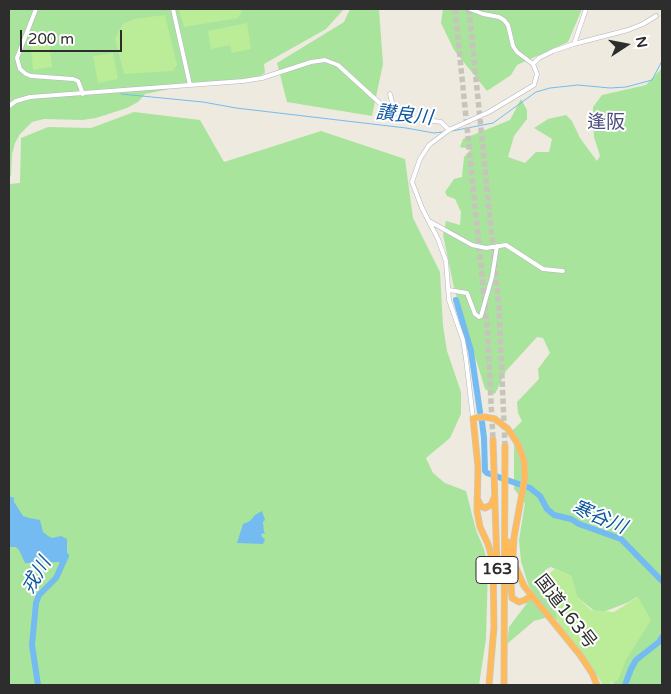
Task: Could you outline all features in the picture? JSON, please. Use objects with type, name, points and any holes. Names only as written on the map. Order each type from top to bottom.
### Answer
[{"type":"highway","name":"国道163号","points":[[473,418],[495,419],[508,429],[522,452],[525,477],[514,537],[513,556],[518,576],[531,596],[580,655],[592,673],[597,685]]},
{"type":"highway","name":"163","points":[[473,418],[478,466],[476,504],[478,519],[493,562],[495,589],[494,629]]},
{"type":"highway","name":"163","points":[[489,685],[497,563],[493,440]]},
{"type":"highway","name":"163","points":[[504,685],[505,446]]},
{"type":"highway","name":"163","points":[[477,489],[479,504],[483,508],[488,507],[493,502],[494,477]]},
{"type":"highway","name":"163","points":[[506,508],[511,595],[514,600],[519,602],[531,596]]},
{"type":"street","points":[[36,9],[17,58],[20,69],[31,76],[73,79],[78,81],[83,94]]},
{"type":"street","points":[[173,9],[190,85]]},
{"type":"street","points":[[470,9],[504,20],[508,25],[517,52],[533,64],[537,74],[534,85],[489,112],[449,130],[429,145],[420,159],[412,182],[446,261],[454,316],[463,340],[473,418]]},
{"type":"street","points":[[574,44],[586,9]]},
{"type":"street","points":[[533,64],[539,58],[574,44],[628,30],[656,16]]},
{"type":"street","points":[[9,106],[16,101],[30,97],[253,80],[311,62],[325,60],[338,65],[384,106],[398,114],[404,117],[441,122],[449,130]]},
{"type":"street","points":[[390,94],[398,114]]},
{"type":"street","points":[[429,221],[472,245],[481,248],[506,245],[543,269],[563,271]]},
{"type":"street","points":[[449,290],[467,293],[475,314],[479,317],[481,316],[492,277],[497,246]]},
{"type":"green space","points":[[9,9],[344,9],[326,29],[264,64],[265,73],[258,77],[174,84],[169,89],[145,94],[138,102],[127,108],[96,118],[83,120],[44,119],[32,122],[20,134],[15,143],[12,154],[11,176],[9,178]]},
{"type":"green space","points":[[179,9],[241,9],[242,11],[238,18],[184,27]]},
{"type":"green space","points":[[350,9],[379,9],[383,64],[372,116],[287,102],[277,63],[344,22]]},
{"type":"green space","points":[[443,9],[582,9],[568,42],[517,65],[511,75],[487,91],[454,50],[441,23]]},
{"type":"green space","points":[[165,15],[177,65],[173,71],[124,74],[115,38],[123,24],[134,19]]},
{"type":"green space","points":[[247,23],[251,49],[232,53],[230,45],[211,49],[208,31]]},
{"type":"green space","points":[[48,33],[52,67],[33,70],[30,35]]},
{"type":"green space","points":[[113,53],[118,79],[98,83],[93,56]]},
{"type":"green space","points":[[662,68],[662,685],[611,685],[619,677],[637,597],[598,614],[577,597],[571,576],[551,567],[545,570],[558,621],[552,616],[534,621],[507,644],[509,627],[534,594],[528,584],[521,561],[519,540],[525,503],[514,489],[514,443],[519,441],[512,431],[522,421],[518,413],[517,402],[539,379],[538,369],[550,353],[543,338],[537,337],[506,371],[495,394],[485,389],[454,288],[443,235],[446,221],[460,225],[461,212],[455,199],[447,196],[445,192],[454,179],[462,177],[464,157],[471,149],[460,147],[463,139],[510,120],[521,99],[527,110],[527,119],[514,136],[508,157],[525,163],[536,152],[549,152],[552,139],[534,128],[548,119],[566,115],[572,121],[580,138],[597,161],[600,156],[594,137],[593,107],[602,95],[646,85]]},
{"type":"green space","points":[[134,112],[200,120],[224,162],[321,131],[405,159],[413,218],[440,272],[443,326],[447,351],[461,392],[461,414],[450,438],[426,458],[433,473],[445,483],[466,491],[488,566],[486,639],[479,685],[9,685],[9,184],[20,183],[21,138],[48,127],[91,128]]},
{"type":"green space","points":[[555,569],[571,576],[577,597],[591,610],[614,612],[638,597],[651,620],[626,660],[618,680],[603,685],[583,654],[560,626],[543,578]]},
{"type":"water","points":[[9,496],[14,498],[14,502],[23,516],[40,520],[43,532],[48,536],[52,538],[61,536],[67,539],[67,554],[64,562],[25,563],[16,547],[9,547]]},
{"type":"water","points":[[262,511],[265,520],[263,522],[264,532],[266,533],[261,534],[265,539],[263,544],[237,543],[243,524]]},
{"type":"waterway","name":"讃良川","points":[[452,131],[493,123],[536,92],[550,88],[578,85],[610,88],[626,87],[652,80],[662,61]]},
{"type":"waterway","name":"讃良川","points":[[121,94],[203,102],[236,108],[434,133],[443,132]]},
{"type":"waterway","name":"寒谷川","points":[[456,300],[471,351],[480,412]]},
{"type":"waterway","name":"寒谷川","points":[[482,422],[485,471],[487,473],[530,488],[540,496],[547,509],[554,515],[571,519],[579,524],[621,539],[662,581]]},
{"type":"waterway","name":"戎川","points":[[38,685],[32,645],[36,603],[39,595],[56,578],[66,556]]},
{"type":"waterway","name":"寒谷川","points":[[625,685],[636,660],[659,642],[662,637]]},
{"type":"tunnel","points":[[455,9],[487,324],[493,440]]},
{"type":"tunnel","points":[[469,9],[499,308],[505,446]]},
{"type":"district","name":"逢阪","points":[[606,123]]}]
